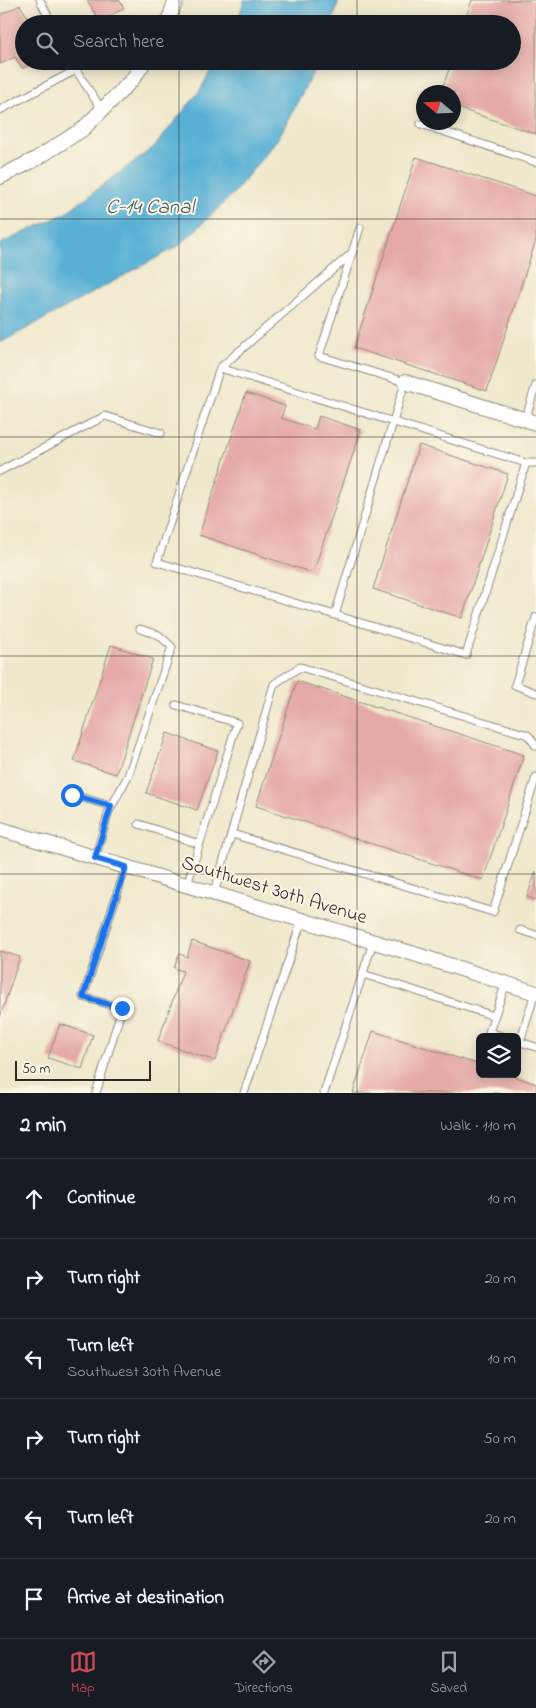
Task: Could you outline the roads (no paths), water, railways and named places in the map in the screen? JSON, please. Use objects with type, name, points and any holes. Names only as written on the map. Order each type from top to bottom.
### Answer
[{"type":"street","points":[[170,15],[176,0]]},
{"type":"street","points":[[0,177],[36,159],[83,129],[132,80],[139,70]]},
{"type":"street","points":[[405,382],[530,422]]},
{"type":"street","name":"Southwest 30th Avenue","points":[[0,829],[536,993]]},
{"type":"lane","points":[[40,0],[48,15]]},
{"type":"lane","points":[[0,110],[76,70],[102,110]]},
{"type":"lane","points":[[439,130],[536,162]]},
{"type":"lane","points":[[335,615],[405,382],[319,356],[360,228]]},
{"type":"lane","points":[[352,253],[220,368],[157,562],[466,655],[526,463]]},
{"type":"lane","points":[[220,368],[526,463],[536,463]]},
{"type":"lane","points":[[530,422],[536,385]]},
{"type":"lane","points":[[0,471],[105,416],[161,433]]},
{"type":"lane","points":[[536,617],[514,685],[536,693]]},
{"type":"lane","points":[[95,858],[111,806],[128,776],[172,647],[159,635],[140,629]]},
{"type":"lane","points":[[214,894],[274,684],[300,667],[528,735],[536,746]]},
{"type":"lane","points":[[176,704],[237,723],[187,885]]},
{"type":"lane","points":[[232,834],[493,912],[536,777]]},
{"type":"lane","points":[[72,795],[111,806]]},
{"type":"lane","points":[[139,824],[199,844]]},
{"type":"lane","points":[[96,1093],[122,1008],[83,997],[126,867]]},
{"type":"lane","points":[[244,1093],[302,920]]},
{"type":"lane","points":[[520,930],[536,935]]},
{"type":"lane","points":[[324,1093],[374,942]]},
{"type":"lane","points":[[363,974],[494,1016]]},
{"type":"lane","points":[[492,1033],[489,1032],[506,983]]},
{"type":"lane","points":[[521,1036],[536,993]]},
{"type":"lane","points":[[521,1043],[536,1047]]},
{"type":"water","points":[[244,0],[339,0],[335,15],[240,15]]},
{"type":"water","name":"C-14 Canal","points":[[211,70],[314,70],[279,137],[233,194],[180,245],[0,343],[0,244],[64,214],[154,147],[199,92]]}]
